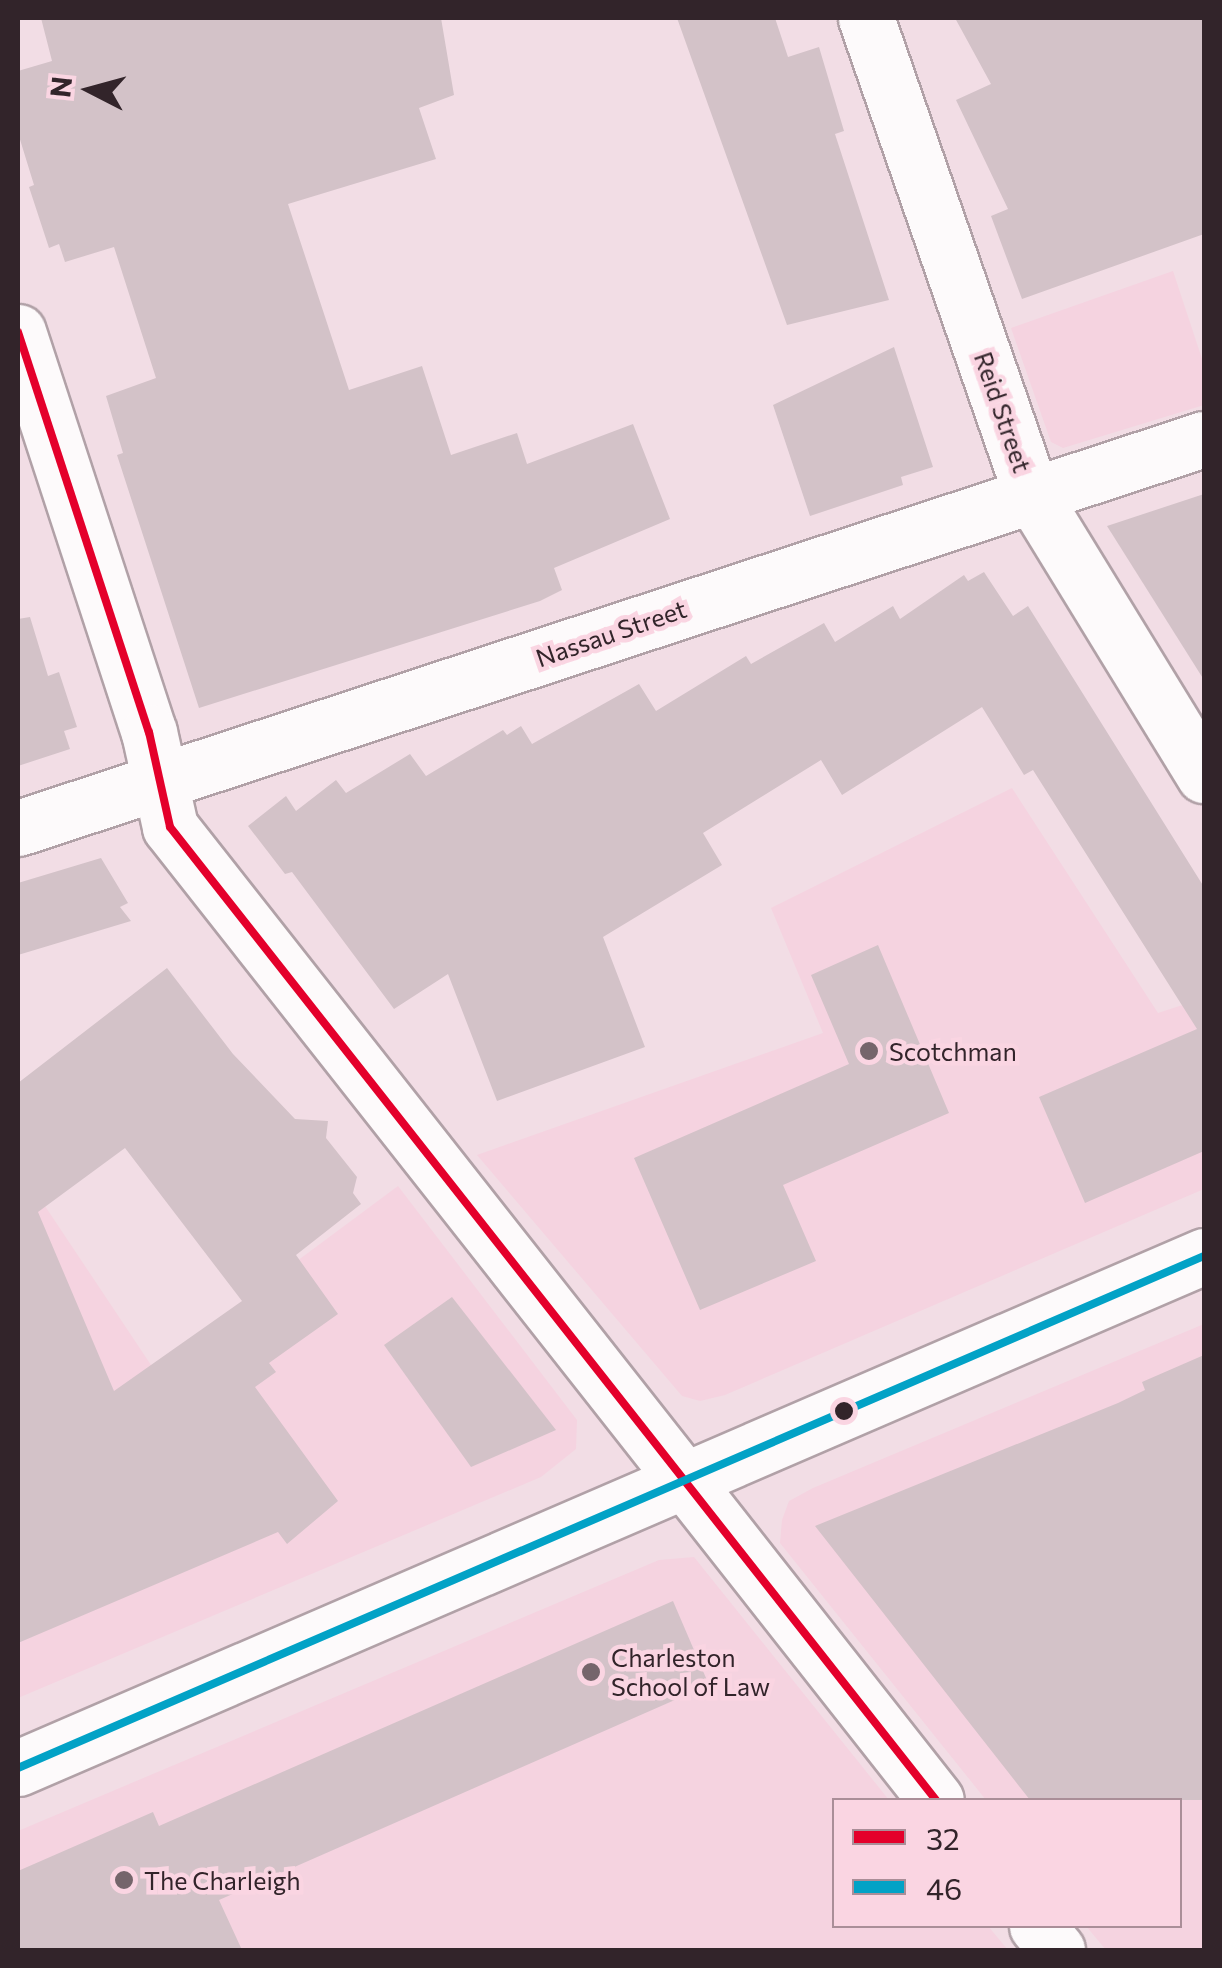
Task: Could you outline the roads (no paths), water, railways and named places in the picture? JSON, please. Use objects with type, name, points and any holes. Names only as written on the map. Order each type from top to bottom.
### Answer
[{"type":"street","name":"Reid Street","points":[[866,18],[1031,493],[1204,775]]},
{"type":"street","points":[[18,332],[160,783],[170,826],[682,1482],[934,1798]]},
{"type":"street","name":"Nassau Street","points":[[18,828],[1204,439]]},
{"type":"street","points":[[18,1768],[1204,1256]]},
{"type":"street","points":[[1038,1928],[1056,1950]]},
{"type":"place","name":"Scotchman","points":[[869,1051]]},
{"type":"place","name":"Charleston School of Law","points":[[591,1672]]},
{"type":"place","name":"The Charleigh","points":[[124,1880]]}]
